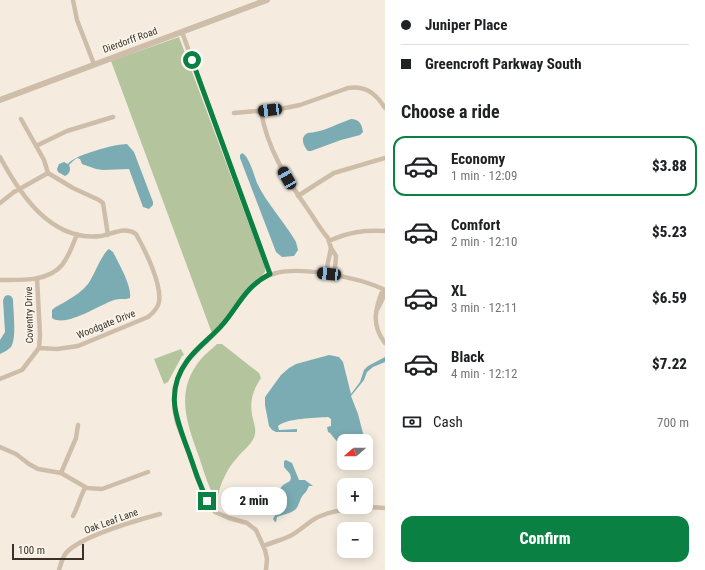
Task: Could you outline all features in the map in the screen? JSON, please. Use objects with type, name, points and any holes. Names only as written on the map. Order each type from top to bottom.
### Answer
[{"type":"street","points":[[73,0],[77,20],[94,64]]},
{"type":"street","name":"Dierdorff Road","points":[[0,100],[266,0]]},
{"type":"street","points":[[182,32],[270,274]]},
{"type":"street","points":[[234,113],[262,111],[306,104],[348,88],[357,88],[370,91],[378,98],[385,108]]},
{"type":"street","points":[[262,111],[266,132],[275,157],[298,196],[329,241],[336,256],[335,269],[329,274]]},
{"type":"street","points":[[36,146],[67,131],[113,117]]},
{"type":"street","points":[[21,119],[44,160],[48,173],[103,203],[108,235]]},
{"type":"street","name":"Woodgate Drive","points":[[0,157],[19,189],[32,206],[42,215],[63,228],[78,234],[96,236],[108,235],[125,230],[131,230],[136,234],[153,272],[159,294],[159,303],[155,311],[148,317],[123,326],[78,346],[58,349],[39,348]]},
{"type":"street","points":[[298,196],[334,173],[385,158]]},
{"type":"street","points":[[0,203],[4,198],[48,173]]},
{"type":"street","points":[[329,241],[353,232],[385,231]]},
{"type":"street","points":[[0,280],[20,280],[48,276],[62,266],[78,234]]},
{"type":"street","points":[[329,274],[327,267],[331,248]]},
{"type":"street","points":[[266,570],[267,559],[264,546],[259,534],[253,526],[221,515],[209,506],[177,422],[174,392],[187,361],[226,321],[250,288],[270,274],[293,271],[329,274],[358,280],[384,291],[377,304],[376,327],[379,335],[385,343]]},
{"type":"street","name":"Coventry Drive","points":[[0,379],[22,370],[39,348],[40,335],[37,278]]},
{"type":"street","points":[[61,473],[76,438],[78,425]]},
{"type":"street","points":[[0,447],[16,454],[38,469],[61,473],[85,488],[102,489],[148,472]]},
{"type":"street","points":[[73,516],[85,488]]},
{"type":"street","points":[[264,546],[288,536],[310,522],[325,515],[353,508],[385,508]]},
{"type":"street","name":"Oak Leaf Lane","points":[[59,570],[62,560],[67,552],[88,538],[138,520],[160,514]]},
{"type":"green space","points":[[179,37],[265,267],[265,272],[213,336],[111,61]]},
{"type":"green space","points":[[217,344],[222,344],[259,373],[261,378],[255,388],[251,402],[255,430],[254,437],[250,444],[231,466],[223,481],[218,496],[215,497],[207,482],[190,430],[185,406],[185,394],[193,371],[203,357]]},
{"type":"green space","points":[[181,349],[184,355],[182,356],[168,382],[164,384],[154,359]]},
{"type":"water","points":[[351,119],[358,121],[361,124],[363,132],[360,135],[311,151],[308,151],[305,147],[303,138],[307,133],[324,130]]},
{"type":"water","points":[[121,144],[127,144],[134,152],[153,202],[153,205],[149,209],[143,207],[129,169],[96,169],[82,164],[80,159],[77,158],[69,165],[70,171],[67,175],[65,176],[58,172],[57,169],[59,164],[64,162],[68,164],[78,157],[86,154]]},
{"type":"water","points":[[242,153],[249,162],[261,191],[296,242],[298,250],[294,256],[282,257],[276,252],[240,158]]},
{"type":"water","points":[[109,249],[113,252],[124,275],[129,287],[130,298],[114,300],[74,318],[58,320],[52,318],[52,310],[55,307],[76,295],[88,284],[106,251]]},
{"type":"water","points":[[8,295],[13,299],[14,337],[11,347],[0,354],[0,340],[5,332],[3,300],[5,296]]},
{"type":"water","points":[[329,355],[339,357],[343,362],[351,394],[360,382],[364,370],[368,366],[385,357],[385,362],[373,367],[367,372],[364,380],[351,396],[363,434],[337,434],[337,441],[328,432],[327,427],[331,426],[331,419],[328,417],[288,421],[278,426],[279,430],[297,429],[297,432],[276,432],[272,430],[269,426],[265,397],[281,375],[296,364]]},
{"type":"water","points":[[286,460],[292,463],[299,480],[305,480],[313,486],[309,486],[294,511],[277,517],[275,522],[273,519],[278,510],[274,496],[283,485],[290,481],[291,478],[290,474],[284,467],[284,461]]},
{"type":"route","points":[[192,60],[270,274],[250,288],[226,321],[213,336],[192,355],[182,370],[176,384],[174,402],[177,422],[207,501]]}]
